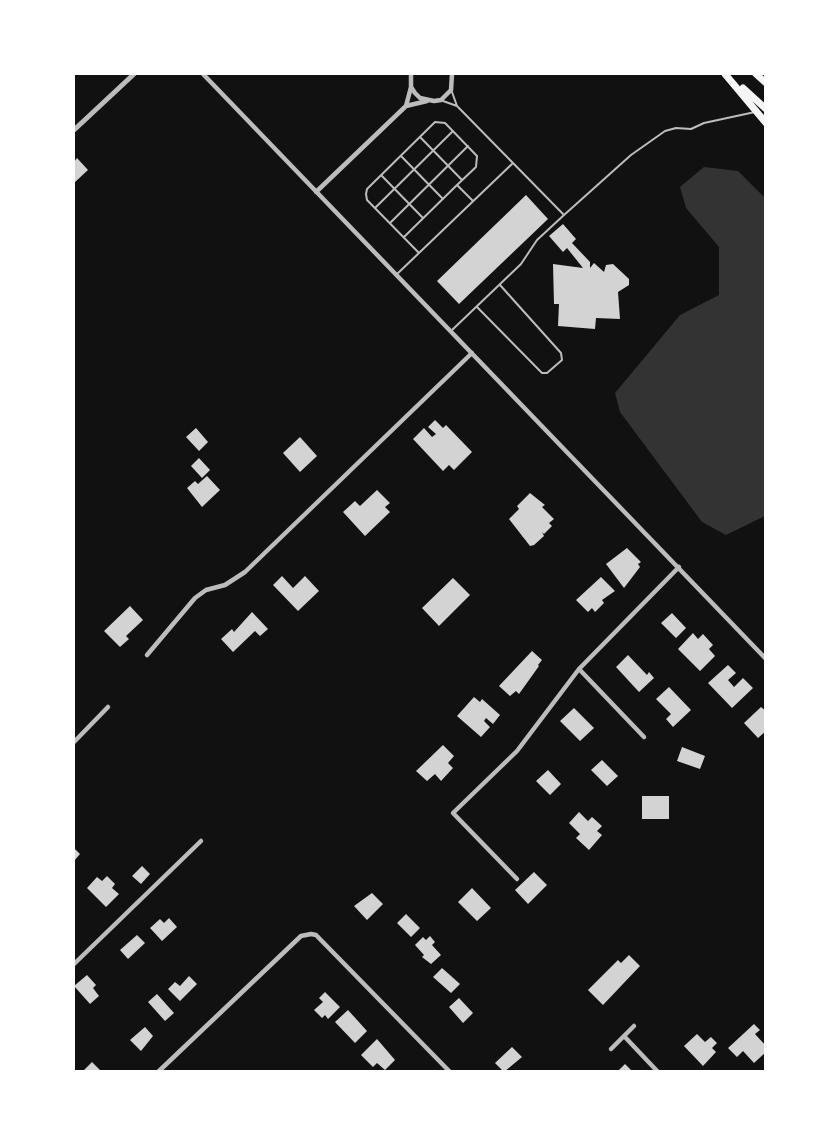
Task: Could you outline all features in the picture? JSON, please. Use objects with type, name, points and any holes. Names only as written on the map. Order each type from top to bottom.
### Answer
[{"type":"main road","points":[[727,74],[765,110]]},
{"type":"main road","points":[[727,74],[765,123]]},
{"type":"main road","points":[[756,74],[765,83]]},
{"type":"street","points":[[74,130],[134,74]]},
{"type":"street","points":[[203,74],[765,659]]},
{"type":"street","points":[[406,106],[411,87],[411,74]]},
{"type":"street","points":[[316,192],[406,106],[441,100],[451,90],[452,74]]},
{"type":"street","points":[[411,87],[420,98],[427,101]]},
{"type":"street","points":[[147,655],[195,598],[206,590],[225,585],[245,572],[472,353]]},
{"type":"street","points":[[517,879],[453,813],[517,751],[579,669],[679,567]]},
{"type":"street","points":[[579,669],[644,737]]},
{"type":"street","points":[[74,742],[108,707]]},
{"type":"street","points":[[74,964],[201,842]]},
{"type":"street","points":[[158,1071],[301,936],[311,933],[316,935],[450,1071]]},
{"type":"street","points":[[611,1048],[634,1026]]},
{"type":"street","points":[[624,1036],[658,1071]]},
{"type":"lane","points":[[451,90],[457,106],[564,215]]},
{"type":"lane","points":[[441,100],[457,106]]},
{"type":"lane","points":[[451,331],[521,264],[537,240],[632,155],[665,131],[676,128],[691,129],[704,123],[757,112]]},
{"type":"lane","points":[[404,237],[477,167],[477,156],[445,123],[435,122],[367,189],[366,194],[367,200],[419,253]]},
{"type":"lane","points":[[375,208],[453,131]]},
{"type":"lane","points":[[420,137],[462,180]]},
{"type":"lane","points":[[390,223],[468,146]]},
{"type":"lane","points":[[401,156],[443,199]]},
{"type":"lane","points":[[396,275],[513,163]]},
{"type":"lane","points":[[381,175],[423,218]]},
{"type":"lane","points":[[457,185],[473,201]]},
{"type":"lane","points":[[477,306],[542,373],[547,373],[562,360],[561,352],[500,285]]},
{"type":"shaded area","points":[[704,167],[738,171],[765,198],[765,516],[726,535],[702,522],[620,412],[615,393],[680,315],[719,295],[719,247],[686,208],[680,187]]},
{"type":"building","points":[[77,158],[88,170],[74,183],[74,162]]},
{"type":"building","points":[[526,195],[548,219],[459,304],[437,281]]},
{"type":"building","points":[[563,224],[576,239],[572,243],[590,262],[590,268],[594,263],[604,272],[606,265],[613,264],[629,279],[629,285],[618,292],[620,319],[596,318],[595,329],[558,326],[559,304],[554,304],[553,264],[583,268],[567,248],[563,252],[549,236]]},
{"type":"building","points":[[435,420],[443,428],[446,425],[472,452],[454,470],[449,465],[443,471],[413,439],[424,428],[432,437],[436,434],[428,427]]},
{"type":"building","points":[[196,428],[208,442],[199,451],[186,437]]},
{"type":"building","points":[[300,437],[317,456],[300,472],[283,453]]},
{"type":"building","points":[[199,458],[210,470],[202,478],[191,466]]},
{"type":"building","points":[[207,476],[220,490],[202,507],[187,488],[195,481],[198,484]]},
{"type":"building","points":[[377,490],[390,503],[385,507],[390,512],[365,536],[343,512],[355,501],[360,506]]},
{"type":"building","points":[[530,493],[545,505],[542,507],[554,519],[549,523],[552,526],[544,534],[542,532],[544,536],[530,546],[509,519],[519,509],[517,506]]},
{"type":"building","points":[[627,548],[641,562],[638,564],[640,567],[624,588],[606,564]]},
{"type":"building","points":[[282,576],[293,588],[305,576],[319,591],[298,611],[273,585]]},
{"type":"building","points":[[601,577],[615,591],[602,600],[604,603],[595,612],[592,608],[588,612],[576,600]]},
{"type":"building","points":[[453,578],[470,595],[439,626],[422,608]]},
{"type":"building","points":[[130,606],[143,620],[126,636],[129,639],[120,647],[104,631]]},
{"type":"building","points":[[252,612],[268,629],[260,636],[255,631],[233,652],[221,639],[232,629],[234,632]]},
{"type":"building","points":[[672,613],[686,628],[676,638],[661,623]]},
{"type":"building","points":[[693,633],[698,639],[703,634],[713,645],[709,649],[715,656],[700,671],[678,649]]},
{"type":"building","points":[[532,651],[542,660],[519,694],[516,691],[510,696],[499,686]]},
{"type":"building","points":[[628,655],[647,675],[649,672],[654,678],[639,692],[616,667]]},
{"type":"building","points":[[728,665],[736,673],[728,680],[734,687],[743,678],[753,688],[732,708],[708,683]]},
{"type":"building","points":[[669,687],[691,710],[673,727],[666,719],[671,714],[656,699]]},
{"type":"building","points":[[474,697],[480,702],[482,699],[500,715],[493,724],[486,718],[484,721],[490,727],[481,737],[457,716]]},
{"type":"building","points":[[761,707],[766,711],[766,731],[758,738],[744,723]]},
{"type":"building","points":[[574,708],[594,728],[580,741],[560,721]]},
{"type":"building","points":[[443,745],[454,756],[448,763],[453,768],[441,781],[435,774],[427,781],[416,771]]},
{"type":"building","points":[[682,747],[705,756],[700,769],[677,761]]},
{"type":"building","points":[[602,760],[618,776],[607,786],[591,770]]},
{"type":"building","points":[[548,770],[561,784],[550,795],[536,781]]},
{"type":"building","points":[[642,796],[669,796],[669,819],[642,819]]},
{"type":"building","points":[[579,812],[588,821],[592,817],[602,826],[597,831],[602,835],[589,850],[576,838],[580,834],[569,823]]},
{"type":"building","points":[[74,848],[80,854],[74,861]]},
{"type":"building","points":[[142,866],[150,874],[141,884],[132,876]]},
{"type":"building","points":[[534,872],[547,885],[528,904],[515,890]]},
{"type":"building","points":[[107,876],[115,884],[112,888],[119,894],[106,907],[87,888],[97,877],[102,881]]},
{"type":"building","points":[[472,888],[491,908],[477,921],[458,902]]},
{"type":"building","points":[[372,893],[383,904],[367,920],[354,906]]},
{"type":"building","points":[[406,914],[420,928],[411,937],[397,923]]},
{"type":"building","points":[[169,918],[177,927],[162,941],[150,928],[160,919],[164,923]]},
{"type":"building","points":[[137,935],[145,943],[128,959],[120,950]]},
{"type":"building","points":[[430,936],[435,942],[432,945],[441,955],[431,964],[422,957],[424,955],[415,945],[423,937],[426,940]]},
{"type":"building","points":[[629,955],[640,966],[603,1005],[588,990],[618,960],[621,963]]},
{"type":"building","points":[[442,968],[460,984],[451,993],[433,977]]},
{"type":"building","points":[[87,975],[96,985],[93,988],[99,996],[90,1004],[74,986]]},
{"type":"building","points":[[189,976],[197,984],[180,1001],[168,989],[175,982],[180,986]]},
{"type":"building","points":[[325,992],[340,1007],[328,1019],[325,1015],[322,1018],[314,1010],[323,1002],[319,998]]},
{"type":"building","points":[[157,994],[174,1013],[165,1021],[148,1002]]},
{"type":"building","points":[[459,998],[473,1013],[463,1023],[449,1007]]},
{"type":"building","points":[[348,1010],[367,1031],[355,1043],[335,1022]]},
{"type":"building","points":[[754,1024],[760,1030],[755,1034],[766,1046],[766,1052],[754,1063],[743,1051],[737,1057],[728,1048]]},
{"type":"building","points":[[145,1027],[153,1036],[141,1051],[130,1040]]},
{"type":"building","points":[[697,1034],[705,1042],[711,1037],[717,1043],[712,1048],[716,1052],[703,1066],[684,1046]]},
{"type":"building","points":[[377,1039],[395,1060],[385,1070],[377,1063],[373,1067],[361,1055]]},
{"type":"building","points":[[512,1047],[522,1057],[504,1072],[495,1063]]},
{"type":"building","points":[[92,1062],[102,1072],[82,1072]]},
{"type":"building","points":[[625,1064],[633,1072],[617,1072]]}]
